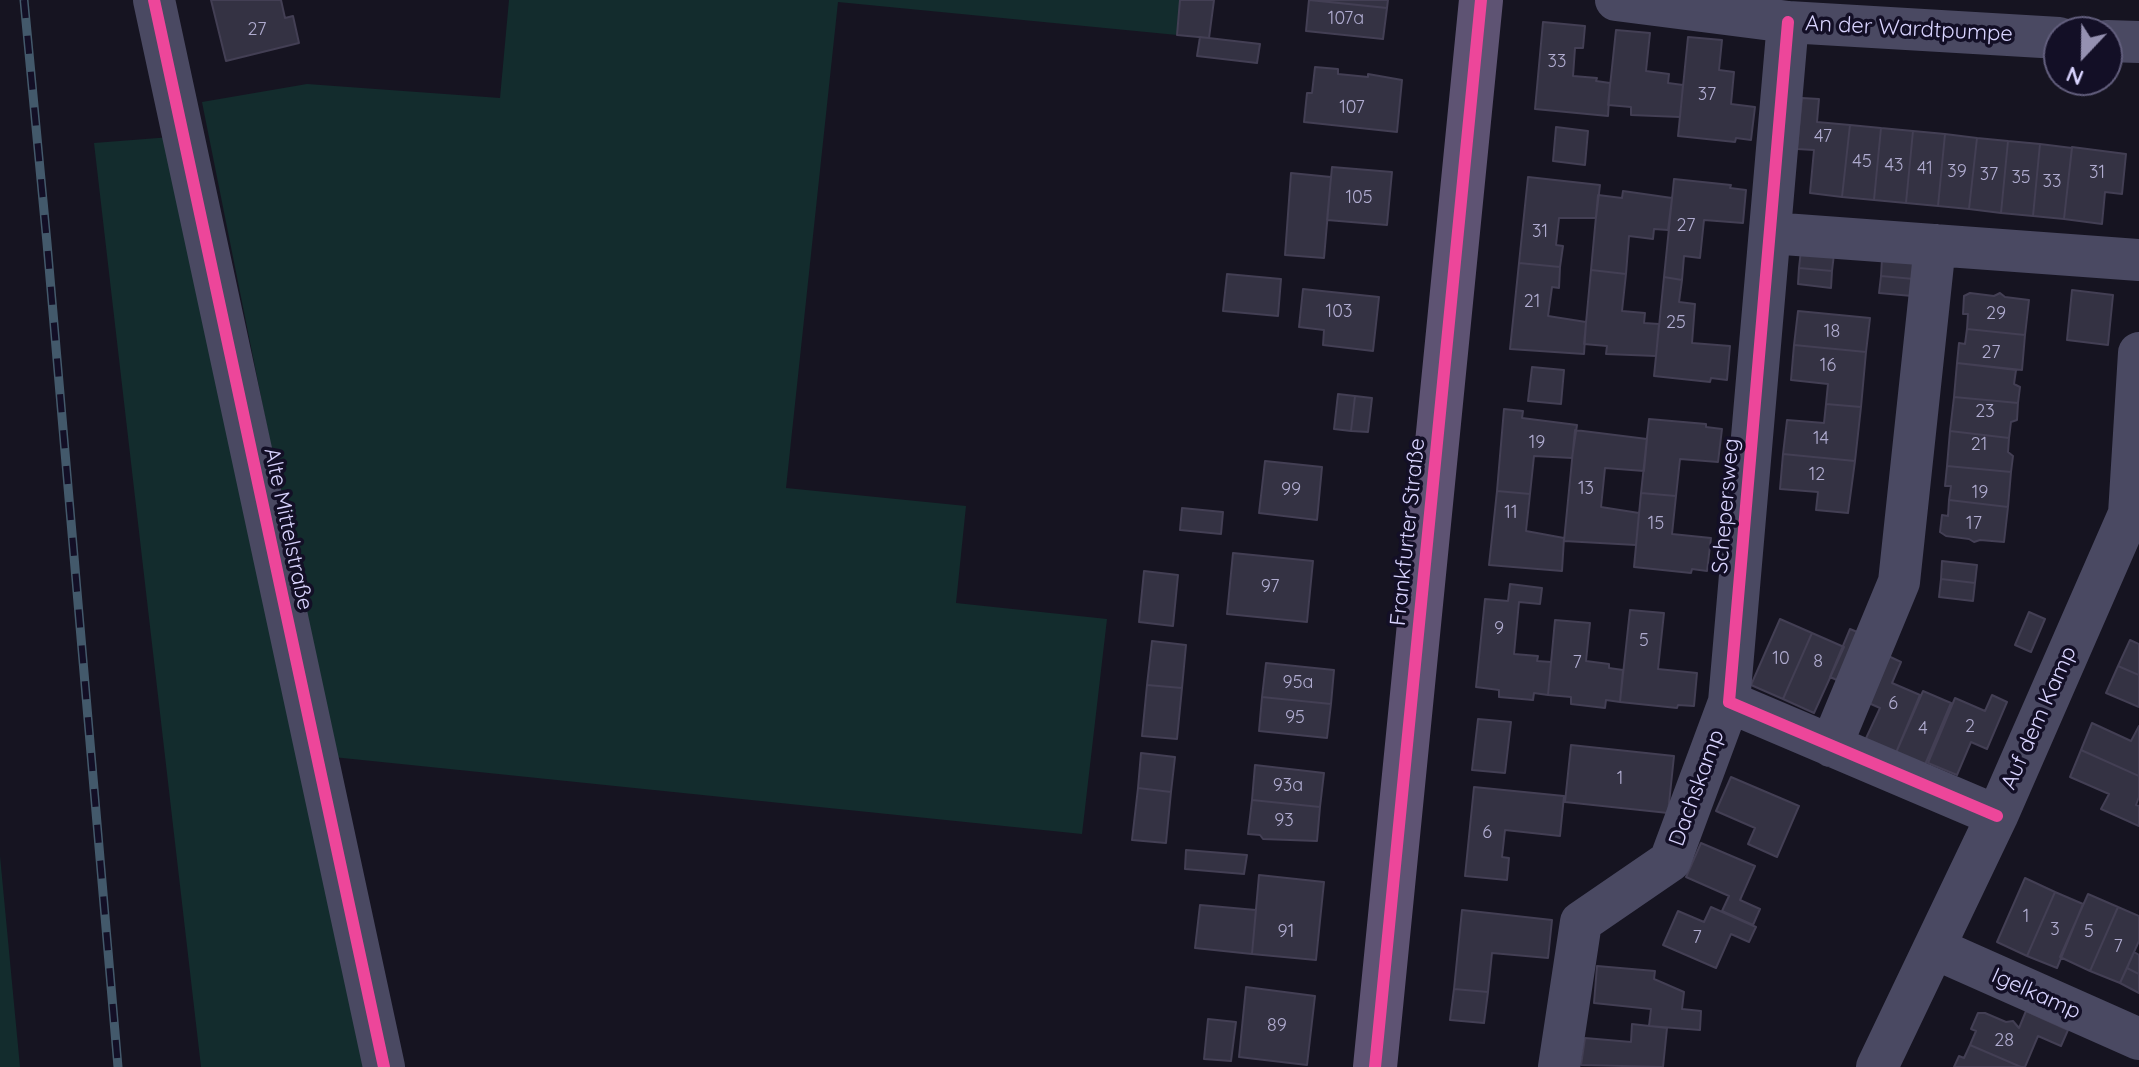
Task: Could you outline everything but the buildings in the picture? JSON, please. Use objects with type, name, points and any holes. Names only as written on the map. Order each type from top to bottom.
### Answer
[{"type":"main road","name":"Frankfurter Straße","points":[[1375,1067],[1481,0]]},
{"type":"street","name":"Alte Mittelstraße","points":[[154,0],[384,1067]]},
{"type":"street","name":"An der Wardtpumpe","points":[[1616,0],[1788,22],[2043,37]]},
{"type":"street","name":"Schepersweg","points":[[1729,702],[1788,22]]},
{"type":"street","points":[[1770,233],[2139,260]]},
{"type":"street","points":[[1831,746],[1899,582],[1935,245]]},
{"type":"street","name":"Auf dem Kamp","points":[[1877,1067],[1997,816],[2134,515],[2139,353]]},
{"type":"street","points":[[1729,702],[1997,816]]},
{"type":"street","name":"Dachskamp","points":[[1559,1067],[1581,922],[1670,861],[1729,702]]},
{"type":"street","name":"Igelkamp","points":[[1934,948],[2139,1039]]},
{"type":"street","points":[[2136,1067],[2139,1061]]},
{"type":"green space","points":[[509,0],[1180,0],[1177,35],[838,2],[786,488],[966,506],[956,603],[1107,619],[1082,834],[333,757],[202,102],[307,84],[500,98]]},
{"type":"green space","points":[[171,137],[366,1067],[201,1067],[94,143]]},
{"type":"green space","points":[[0,856],[20,1067],[0,1067]]},
{"type":"railway","points":[[24,0],[118,1067]]},
{"type":"cycle path","points":[[154,0],[384,1067]]},
{"type":"cycle path","points":[[1375,1067],[1481,0]]},
{"type":"cycle path","points":[[1788,22],[1729,702],[1997,816]]}]
